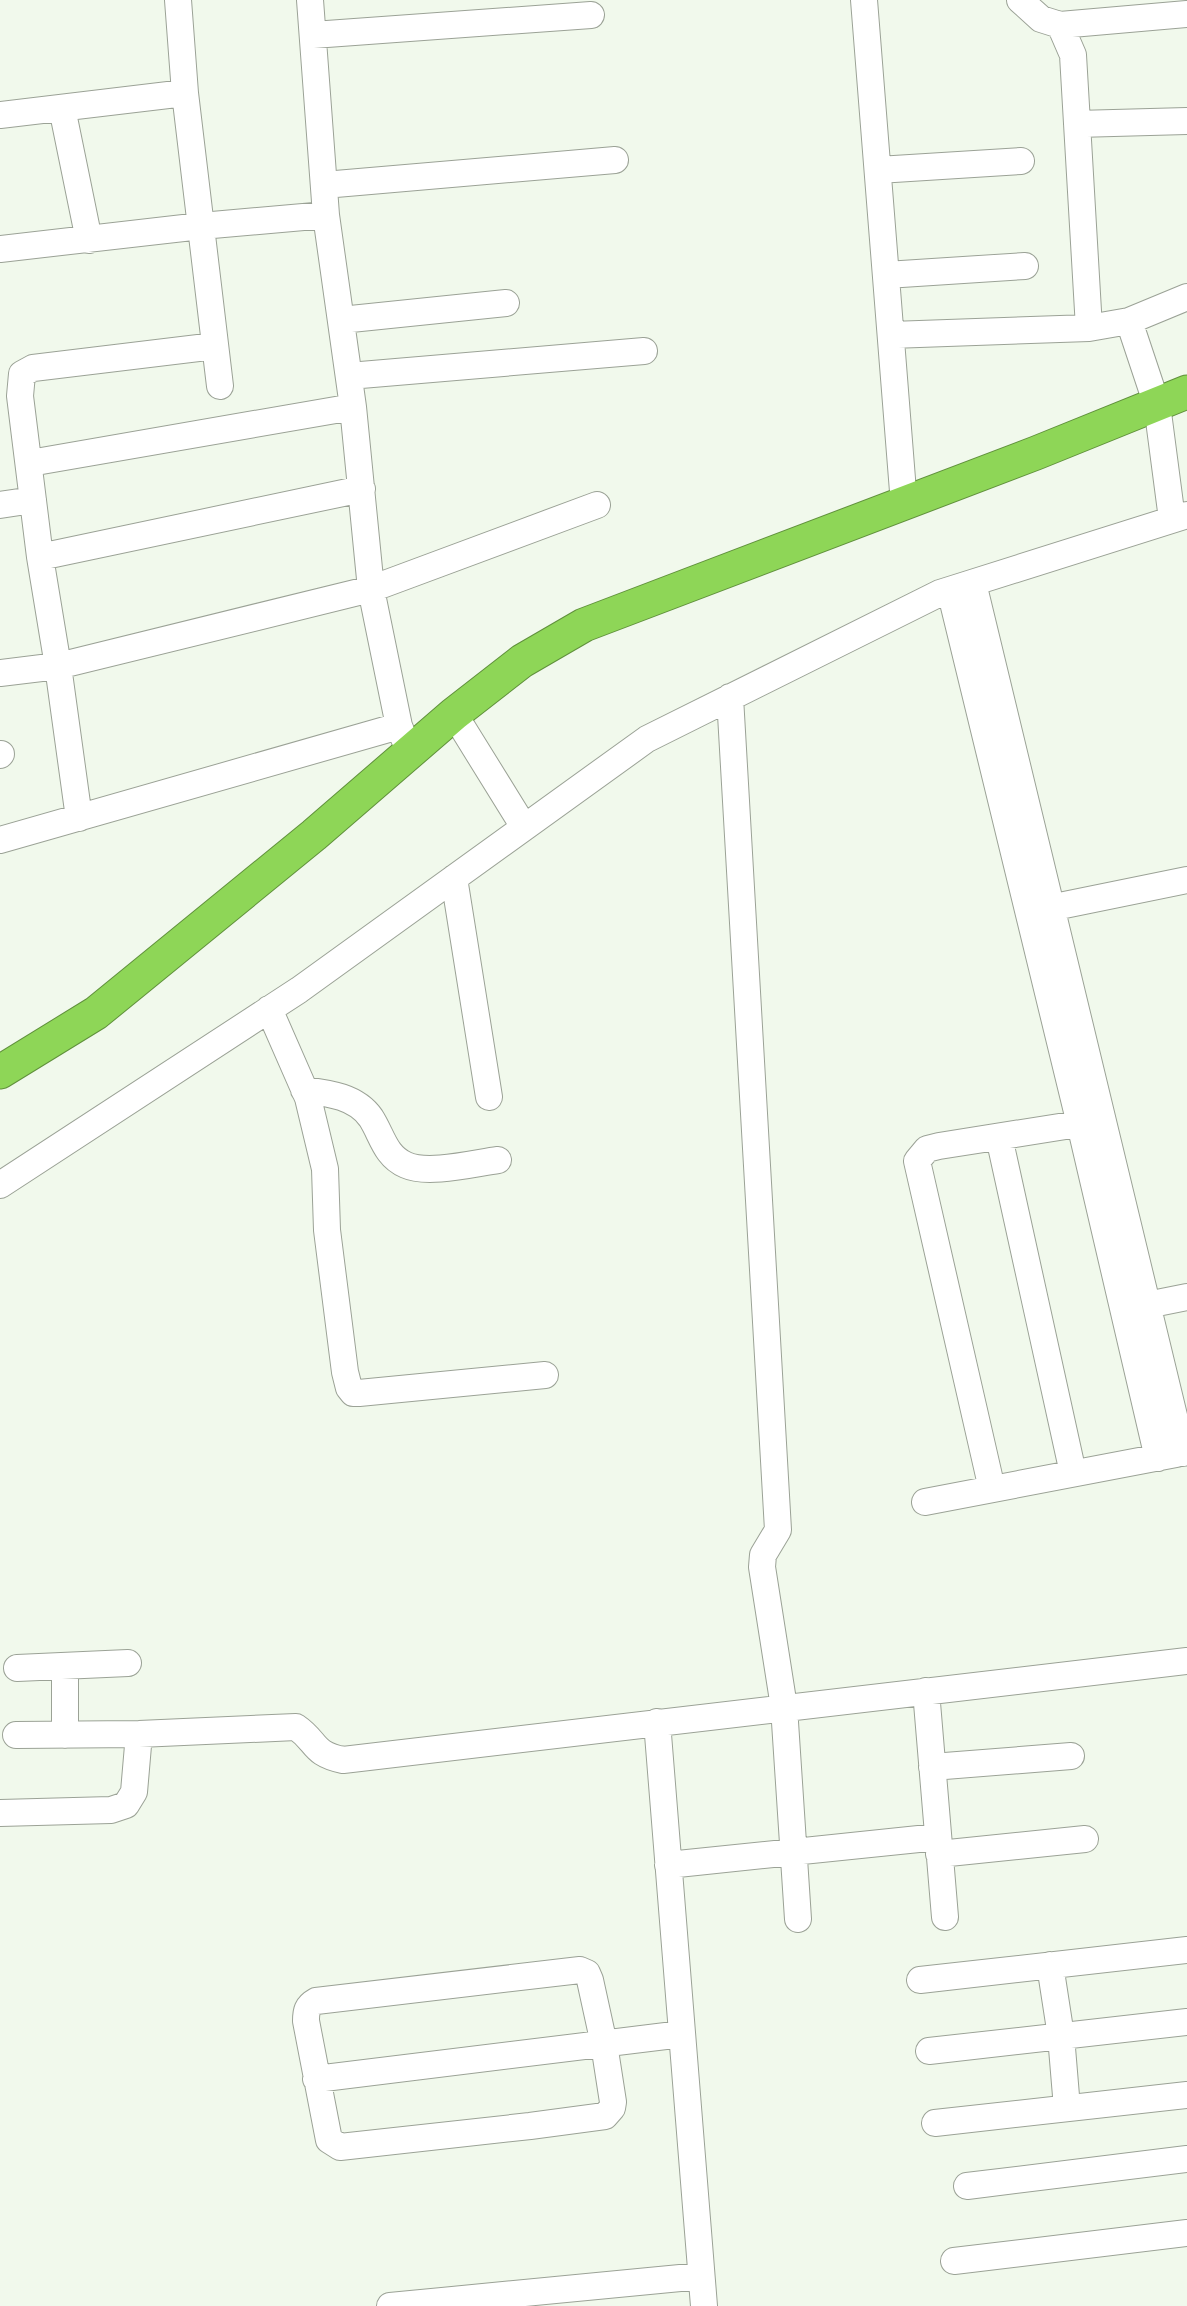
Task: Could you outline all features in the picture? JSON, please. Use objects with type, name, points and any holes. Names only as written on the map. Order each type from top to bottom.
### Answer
[{"type":"highway","points":[[0,1072],[96,1013],[314,835],[404,740],[454,714],[522,661],[584,625],[904,504],[1187,392]]},
{"type":"street","points":[[178,0],[185,93],[220,386]]},
{"type":"street","points":[[0,840],[79,818],[404,740],[371,589],[353,407],[326,215],[310,0]]},
{"type":"street","points":[[864,0],[904,504]]},
{"type":"street","points":[[1020,0],[1041,19],[1060,25],[1187,14]]},
{"type":"street","points":[[313,35],[591,15]]},
{"type":"street","points":[[1060,25],[1073,55],[1089,328]]},
{"type":"street","points":[[0,115],[185,93]]},
{"type":"street","points":[[62,108],[89,240]]},
{"type":"street","points":[[1077,124],[1187,121]]},
{"type":"street","points":[[324,185],[615,160]]},
{"type":"street","points":[[878,170],[1022,161]]},
{"type":"street","points":[[0,249],[201,226],[326,215]]},
{"type":"street","points":[[886,275],[1025,266]]},
{"type":"street","points":[[891,335],[1089,328],[1129,321],[1187,297]]},
{"type":"street","points":[[341,320],[506,303]]},
{"type":"street","points":[[0,1185],[269,1010],[647,739],[940,593],[1179,517],[1157,405],[1129,321]]},
{"type":"street","points":[[79,818],[40,557],[20,396],[22,374],[27,370],[215,346]]},
{"type":"street","points":[[349,376],[644,351]]},
{"type":"street","points":[[30,463],[353,407]]},
{"type":"street","points":[[40,557],[362,489]]},
{"type":"street","points":[[0,505],[33,501]]},
{"type":"street","points":[[0,673],[58,666],[371,589],[597,505]]},
{"type":"street","points":[[961,586],[1091,1122],[1176,1454]]},
{"type":"street","points":[[730,697],[778,1530],[764,1555],[762,1568],[784,1707],[798,1919]]},
{"type":"street","points":[[454,714],[524,827]]},
{"type":"street","points":[[454,878],[489,1097]]},
{"type":"street","points":[[1040,910],[1187,880]]},
{"type":"street","points":[[269,1010],[304,1090],[325,1169],[327,1230],[349,1388],[353,1393],[381,1392],[545,1375]]},
{"type":"street","points":[[304,1090],[332,1094],[358,1106],[370,1117],[384,1146],[407,1166],[427,1169],[498,1160]]},
{"type":"street","points":[[992,1489],[917,1161],[927,1149],[1091,1122]]},
{"type":"street","points":[[1091,1122],[1147,1305],[1176,1454]]},
{"type":"street","points":[[999,1137],[1073,1473]]},
{"type":"street","points":[[1147,1305],[1187,1297]]},
{"type":"street","points":[[925,1502],[1176,1454]]},
{"type":"street","points":[[16,1735],[139,1734],[296,1727],[303,1732],[316,1750],[329,1757],[343,1760],[1187,1661]]},
{"type":"street","points":[[17,1668],[128,1663]]},
{"type":"street","points":[[65,1666],[65,1735]]},
{"type":"street","points":[[926,1691],[945,1917]]},
{"type":"street","points":[[657,1722],[704,2306]]},
{"type":"street","points":[[0,1813],[111,1810],[126,1805],[134,1792],[139,1734]]},
{"type":"street","points":[[932,1767],[1071,1756]]},
{"type":"street","points":[[668,1865],[794,1854],[1085,1839]]},
{"type":"street","points":[[920,1980],[1187,1950]]},
{"type":"street","points":[[1050,1965],[1061,2036],[1067,2108]]},
{"type":"street","points":[[580,1970],[587,1973],[590,1980],[604,2044],[613,2102],[605,2116],[340,2147],[335,2146],[329,2140],[316,2079],[306,2021],[306,2011],[316,2001],[580,1970]]},
{"type":"street","points":[[929,2051],[1187,2022]]},
{"type":"street","points":[[316,2079],[682,2034]]},
{"type":"street","points":[[935,2123],[1187,2095]]},
{"type":"street","points":[[967,2186],[1187,2159]]},
{"type":"street","points":[[954,2261],[1187,2233]]},
{"type":"street","points":[[390,2306],[701,2276]]}]
